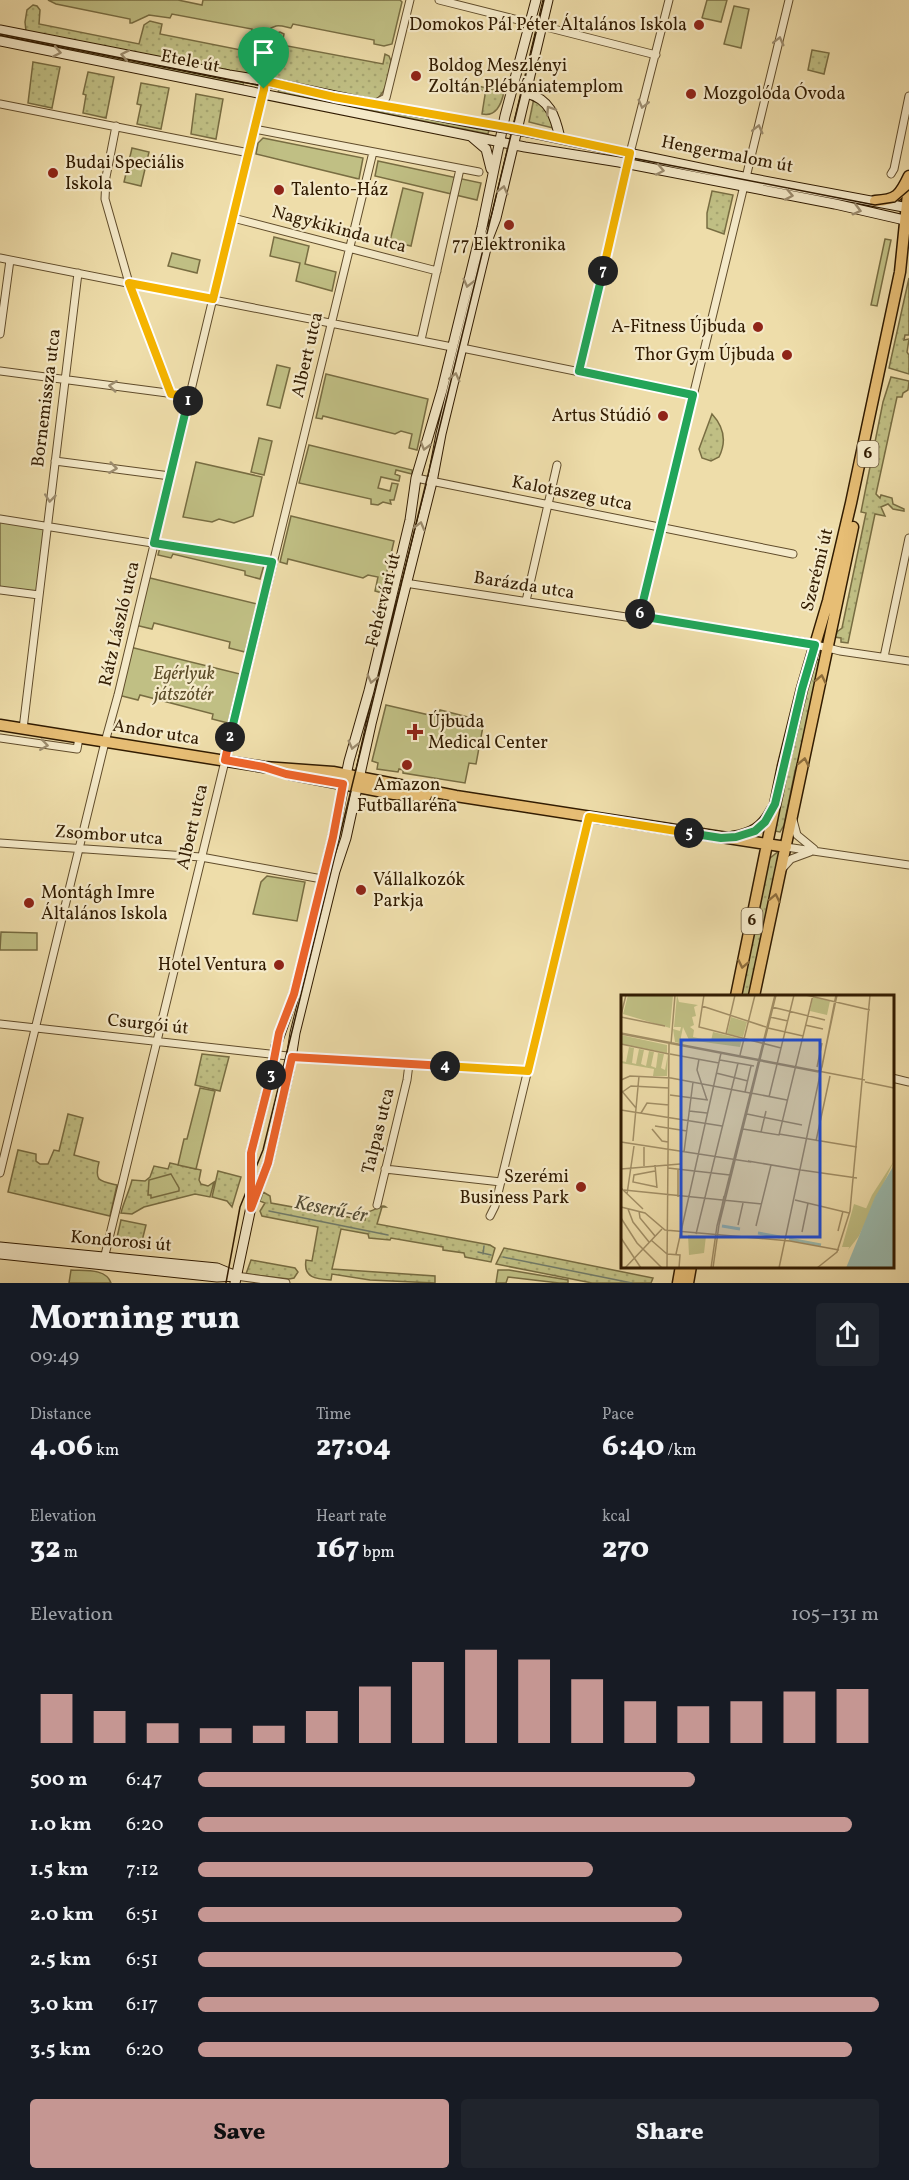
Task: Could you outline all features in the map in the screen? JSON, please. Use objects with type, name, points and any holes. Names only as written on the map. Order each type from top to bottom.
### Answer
[{"type":"main road","points":[[875,201],[892,199],[897,196],[909,176]]},
{"type":"main road","name":"Szerémi út","points":[[736,995],[775,804],[802,689],[847,524],[900,272],[909,184]]},
{"type":"main road","name":"Szerémi út","points":[[754,995],[909,260]]},
{"type":"main road","name":"Andor utca","points":[[0,726],[225,760],[264,767],[286,774],[456,796],[786,847]]},
{"type":"main road","points":[[721,838],[736,837],[755,831],[765,822],[775,804]]},
{"type":"main road","points":[[678,1283],[681,1268]]},
{"type":"main road","points":[[688,1283],[691,1268]]},
{"type":"street","points":[[386,98],[410,0]]},
{"type":"street","points":[[439,0],[656,55]]},
{"type":"street","name":"Fehérvári út","points":[[236,1280],[251,1208],[268,1163],[292,1057],[295,1033],[359,783],[405,583],[432,482],[502,127],[536,0]]},
{"type":"street","name":"Fehérvári út","points":[[251,1208],[251,1153],[279,1033],[294,994],[344,780],[369,691],[405,543],[416,478],[457,348],[514,144],[548,0]]},
{"type":"street","points":[[579,371],[630,153],[669,0]]},
{"type":"street","points":[[639,617],[789,0]]},
{"type":"street","name":"Etele út","points":[[0,30],[398,109],[502,127]]},
{"type":"street","name":"Etele út","points":[[0,41],[514,144]]},
{"type":"street","name":"Rátz László utca","points":[[0,1173],[118,695],[265,81]]},
{"type":"street","points":[[526,93],[548,104],[560,138]]},
{"type":"street","points":[[480,124],[500,114],[510,97]]},
{"type":"street","points":[[373,104],[386,98]]},
{"type":"street","points":[[386,98],[398,109]]},
{"type":"street","points":[[891,174],[909,98]]},
{"type":"street","points":[[0,104],[249,153]]},
{"type":"street","points":[[116,126],[104,191],[129,283],[171,394]]},
{"type":"street","name":"Hengermalom út","points":[[502,127],[630,153],[907,221]]},
{"type":"street","points":[[254,129],[479,172]]},
{"type":"street","points":[[464,133],[479,141],[486,149],[492,174]]},
{"type":"street","name":"Hengermalom út","points":[[514,144],[908,208]]},
{"type":"street","name":"Albert utca","points":[[104,1261],[373,152]]},
{"type":"street","points":[[421,340],[460,169]]},
{"type":"street","name":"Nagykikinda utca","points":[[233,218],[437,271]]},
{"type":"street","points":[[0,258],[693,395]]},
{"type":"street","points":[[0,334],[9,260]]},
{"type":"street","name":"Bornemissza utca","points":[[39,595],[78,273]]},
{"type":"street","points":[[0,371],[190,396]]},
{"type":"street","points":[[55,461],[170,476]]},
{"type":"street","points":[[526,601],[556,465]]},
{"type":"street","name":"Kalotaszeg utca","points":[[416,478],[793,554]]},
{"type":"street","points":[[0,519],[272,562]]},
{"type":"street","points":[[884,657],[909,538]]},
{"type":"street","name":"Barázda utca","points":[[405,583],[639,617],[909,661]]},
{"type":"street","points":[[0,590],[39,595],[23,729]]},
{"type":"street","points":[[0,738],[77,749],[79,738]]},
{"type":"street","points":[[793,813],[797,835],[810,847],[821,852]]},
{"type":"street","points":[[490,1216],[501,1182],[589,817]]},
{"type":"street","name":"Zsombor utca","points":[[0,843],[201,857],[322,879]]},
{"type":"street","points":[[786,847],[909,866]]},
{"type":"street","points":[[780,872],[791,859],[798,855],[821,852]]},
{"type":"street","points":[[286,1017],[282,1044],[292,1057]]},
{"type":"street","name":"Csurgói út","points":[[0,1024],[292,1057],[528,1071]]},
{"type":"street","name":"Talpas utca","points":[[377,1205],[409,1064]]},
{"type":"street","points":[[894,1078],[909,1082]]},
{"type":"street","points":[[385,1169],[501,1182]]},
{"type":"street","name":"Kondorosi út","points":[[0,1247],[104,1261]]},
{"type":"street","name":"Kondorosi út","points":[[0,1254],[217,1268],[236,1280],[286,1283]]},
{"type":"green space","points":[[48,0],[178,0],[202,5],[203,0],[400,0],[402,2],[392,44],[384,46],[374,44],[374,40],[293,24],[291,28],[276,26],[262,33],[251,34],[252,29],[172,14],[170,18],[149,15],[130,23],[130,19],[56,4]]},
{"type":"green space","points":[[707,0],[727,0],[721,22],[702,18]]},
{"type":"green space","points":[[33,5],[40,10],[39,24],[139,44],[144,25],[150,21],[162,24],[160,34],[261,54],[267,40],[280,32],[284,34],[282,45],[383,64],[385,54],[391,61],[385,88],[375,100],[26,31],[27,10]]},
{"type":"green space","points":[[734,6],[749,9],[741,48],[724,44]]},
{"type":"green space","points":[[0,33],[244,81],[243,85],[0,37]]},
{"type":"green space","points":[[812,50],[829,53],[824,74],[808,70]]},
{"type":"green space","points":[[33,62],[60,67],[52,108],[28,103]]},
{"type":"green space","points":[[88,72],[114,77],[106,118],[83,113],[86,95],[83,94]]},
{"type":"green space","points":[[141,83],[169,88],[161,129],[137,124],[141,105],[137,104]]},
{"type":"green space","points":[[465,83],[504,92],[497,109],[491,114],[482,114],[484,91],[464,87]]},
{"type":"green space","points":[[279,89],[489,130],[488,134],[278,92]]},
{"type":"green space","points":[[196,94],[223,99],[216,139],[191,134]]},
{"type":"green space","points":[[534,98],[546,108],[553,128],[529,122]]},
{"type":"green space","points":[[263,138],[363,158],[359,179],[256,154],[258,143]]},
{"type":"green space","points":[[132,148],[149,152],[141,186],[124,182]]},
{"type":"green space","points":[[378,161],[481,183],[477,200],[375,176]]},
{"type":"green space","points":[[403,188],[423,193],[411,246],[390,241]]},
{"type":"green space","points":[[712,191],[733,195],[724,234],[707,228],[707,213]]},
{"type":"green space","points":[[274,237],[309,246],[305,264],[336,272],[332,291],[296,281],[300,263],[270,256]]},
{"type":"green space","points":[[885,239],[891,240],[877,306],[871,305]]},
{"type":"green space","points":[[172,253],[200,260],[197,273],[168,266]]},
{"type":"green space","points":[[909,278],[909,335],[905,335],[904,340],[909,339],[907,352],[909,374],[889,368]]},
{"type":"green space","points":[[277,365],[290,368],[280,408],[267,405]]},
{"type":"green space","points":[[326,374],[428,399],[417,450],[409,448],[412,434],[401,431],[395,434],[323,416],[322,419],[316,418]]},
{"type":"green space","points":[[891,377],[909,381],[908,390],[903,393],[902,397],[897,397],[876,494],[880,498],[881,495],[892,498],[893,504],[904,511],[893,509],[888,504],[881,507],[885,516],[875,514],[848,643],[841,642],[841,638],[834,637],[834,634],[842,628],[866,513],[861,512],[883,402]]},
{"type":"green space","points":[[712,414],[723,434],[723,445],[719,457],[711,461],[702,458],[699,449]]},
{"type":"green space","points":[[259,438],[272,441],[264,475],[251,472]]},
{"type":"green space","points":[[309,445],[412,470],[412,474],[396,470],[395,474],[400,476],[399,481],[381,477],[378,488],[390,491],[392,483],[398,484],[394,500],[390,500],[391,504],[383,502],[378,505],[371,504],[371,499],[299,483]]},
{"type":"green space","points":[[196,462],[262,477],[253,516],[234,523],[219,519],[212,522],[183,517]]},
{"type":"green space","points":[[291,516],[394,541],[382,593],[375,591],[378,577],[368,575],[363,578],[288,559],[287,564],[280,562]]},
{"type":"green space","points":[[0,519],[47,527],[39,595],[0,590]]},
{"type":"green space","points":[[160,547],[264,565],[260,579],[245,575],[245,571],[173,554],[171,558],[158,555]]},
{"type":"green space","points":[[146,577],[257,604],[245,652],[229,648],[230,642],[154,623],[152,629],[135,625]]},
{"type":"green space","name":"Egérlyuk játszótér","points":[[130,647],[240,674],[228,723],[212,719],[213,714],[140,695],[138,700],[118,695]]},
{"type":"green space","points":[[814,659],[819,660],[805,738],[795,771],[784,825],[780,832],[774,831],[795,731]]},
{"type":"green space","points":[[386,705],[438,717],[440,710],[484,721],[476,764],[469,763],[465,783],[403,773],[403,770],[399,769],[398,772],[377,769],[378,763],[372,761]]},
{"type":"green space","points":[[780,850],[750,995],[739,995],[769,859]]},
{"type":"green space","points":[[267,876],[305,882],[297,921],[253,914],[261,882]]},
{"type":"green space","points":[[1,932],[37,933],[37,950],[0,950]]},
{"type":"green space","points":[[202,1054],[229,1057],[220,1091],[195,1085]]},
{"type":"green space","points":[[200,1088],[215,1091],[196,1169],[178,1165]]},
{"type":"green space","points":[[68,1114],[83,1118],[74,1155],[99,1162],[97,1173],[99,1179],[117,1185],[110,1216],[8,1192],[18,1150],[36,1154],[36,1161],[40,1164],[48,1164],[54,1150],[59,1151]]},
{"type":"green space","points":[[170,1163],[201,1170],[199,1180],[201,1184],[208,1186],[214,1182],[210,1197],[195,1194],[144,1207],[132,1214],[121,1213],[132,1180],[145,1181],[150,1177],[154,1166],[168,1169]]},
{"type":"green space","points":[[218,1171],[241,1177],[232,1207],[227,1201],[212,1197]]},
{"type":"green space","points":[[171,1174],[179,1191],[151,1198],[151,1195],[148,1195],[149,1180]]},
{"type":"green space","points":[[263,1192],[270,1196],[271,1203],[365,1220],[366,1212],[384,1206],[386,1207],[382,1207],[377,1224],[490,1245],[495,1248],[491,1262],[465,1257],[464,1253],[443,1250],[443,1247],[391,1238],[390,1240],[369,1238],[368,1234],[341,1229],[332,1269],[435,1276],[435,1283],[370,1280],[332,1274],[331,1280],[316,1278],[307,1271],[306,1260],[312,1261],[318,1227],[262,1216],[260,1211],[265,1203],[260,1201]]},
{"type":"green space","points":[[121,1220],[146,1225],[140,1249],[115,1246]]},
{"type":"green space","points":[[504,1248],[653,1278],[651,1283],[592,1283],[496,1264]]},
{"type":"green space","points":[[251,1260],[295,1268],[298,1272],[294,1278],[289,1279],[246,1274]]},
{"type":"green space","points":[[71,1270],[100,1273],[111,1283],[69,1283]]},
{"type":"green space","points":[[498,1270],[568,1280],[568,1283],[508,1277],[506,1283],[496,1283]]},
{"type":"waterway","name":"Keserű-ér","points":[[269,1211],[388,1235]]},
{"type":"waterway","name":"Keserű-ér","points":[[483,1254],[484,1246]]},
{"type":"waterway","name":"Keserű-ér","points":[[478,1252],[491,1255]]},
{"type":"waterway","name":"Keserű-ér","points":[[503,1257],[632,1283]]},
{"type":"tram line","points":[[226,1283],[240,1207],[263,1150],[544,0]]},
{"type":"tram line","points":[[0,34],[875,205],[895,202],[909,190]]},
{"type":"place","name":"Domokos Pál Péter Általános Iskola","points":[[699,25]]},
{"type":"place","name":"Boldog Meszlényi Zoltán Plébániatemplom","points":[[416,76]]},
{"type":"place","name":"Mozgolóda Óvoda","points":[[691,94]]},
{"type":"place","name":"Budai Speciális Iskola","points":[[53,173]]},
{"type":"place","name":"Talento-Ház","points":[[279,190]]},
{"type":"place","name":"77 Elektronika","points":[[509,225]]},
{"type":"place","name":"A-Fitness Újbuda","points":[[758,327]]},
{"type":"place","name":"Thor Gym Újbuda","points":[[787,355]]},
{"type":"place","name":"Artus Stúdió","points":[[663,416]]},
{"type":"place","name":"Újbuda Medical Center","points":[[415,732]]},
{"type":"place","name":"Amazon Futballaréna","points":[[407,765]]},
{"type":"place","name":"Vállalkozók Parkja","points":[[361,890]]},
{"type":"place","name":"Montágh Imre Általános Iskola","points":[[29,903]]},
{"type":"place","name":"Hotel Ventura","points":[[279,965]]},
{"type":"place","name":"Szerémi Business Park","points":[[581,1187]]},
{"type":"route","points":[[265,81],[334,97],[517,129],[630,153],[579,371],[693,395],[640,616],[815,645],[802,689],[775,804],[765,822],[758,829],[736,837],[721,838],[589,817],[528,1071],[292,1057],[268,1163],[251,1208],[251,1153],[273,1067],[279,1033],[294,994],[333,837],[343,784],[225,760],[272,562],[154,543],[190,396],[171,394],[129,283],[213,299],[264,89],[265,81]]}]
